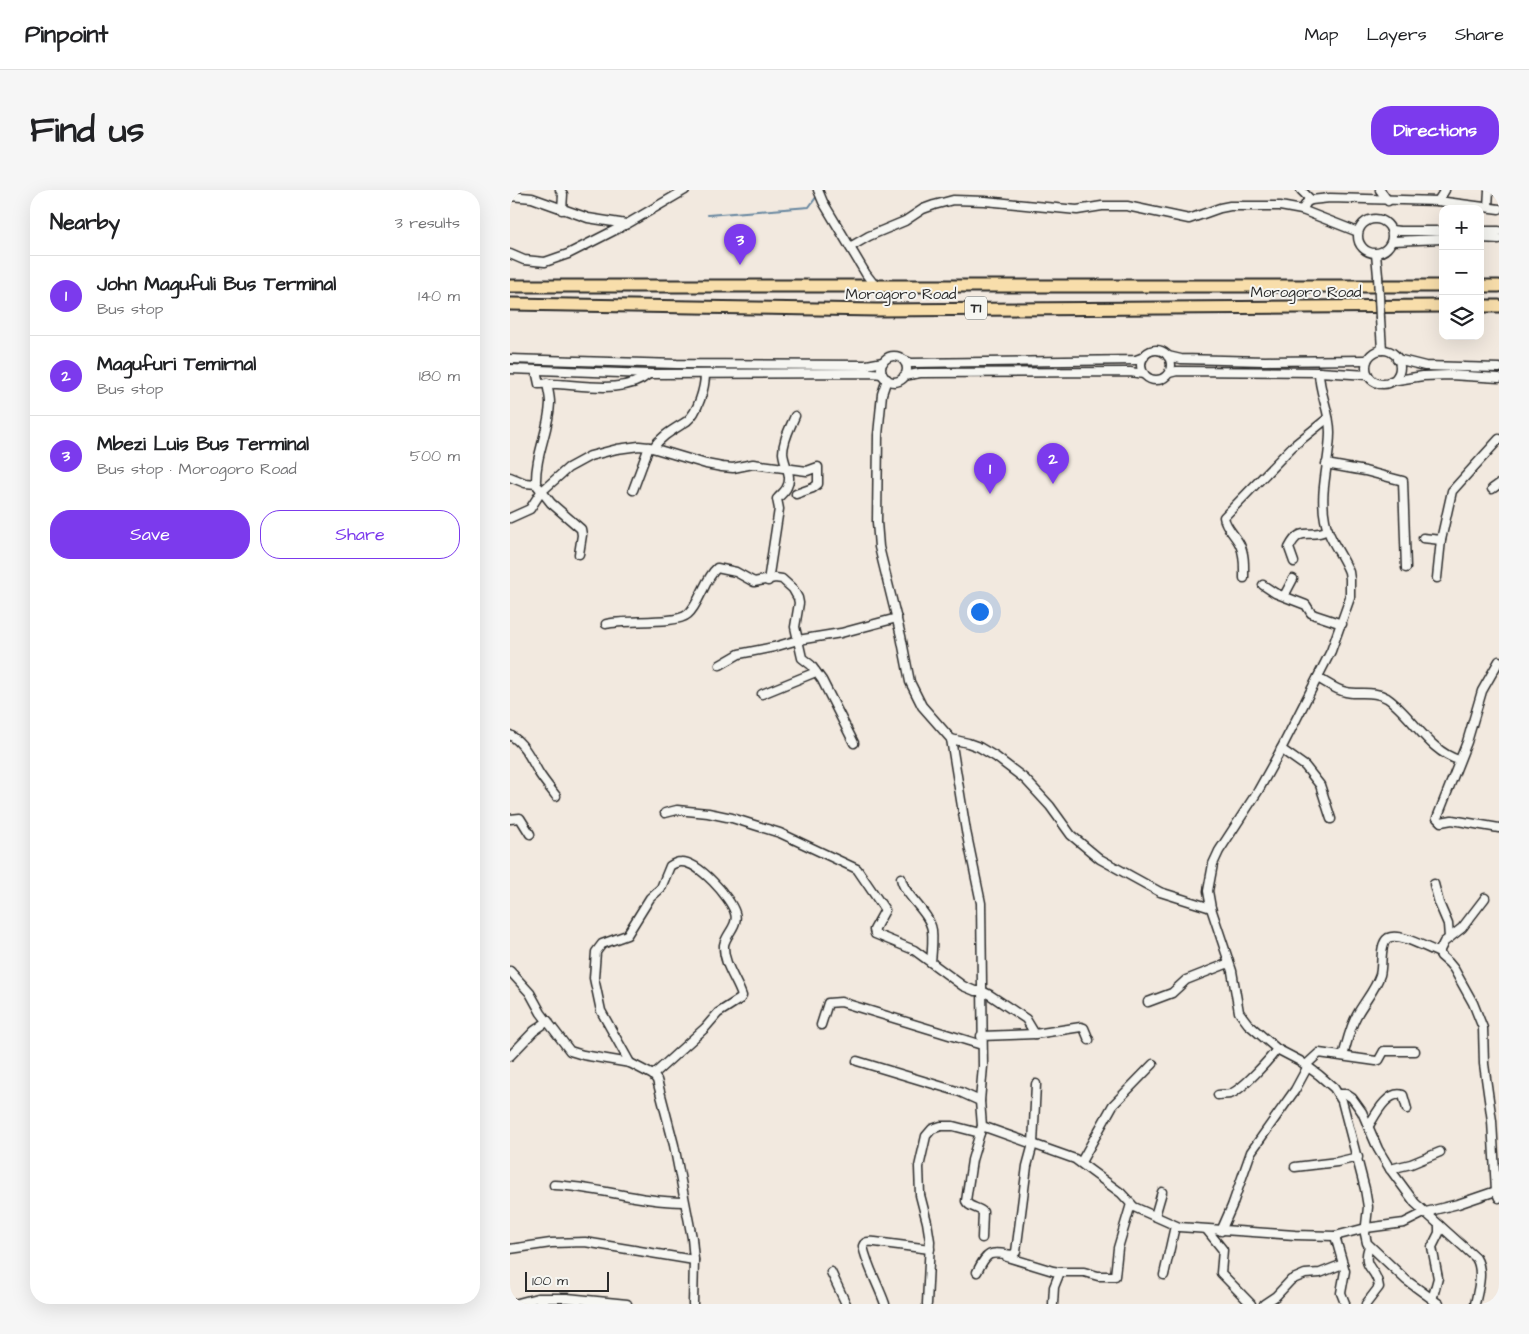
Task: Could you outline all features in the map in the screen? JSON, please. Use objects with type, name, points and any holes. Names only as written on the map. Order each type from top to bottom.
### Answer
[{"type":"highway","name":"Morogoro Road","points":[[510,286],[1439,286]]},
{"type":"highway","points":[[1484,286],[1499,286]]},
{"type":"highway","name":"Morogoro Road","points":[[510,304],[877,310],[1439,306]]},
{"type":"highway","points":[[1484,306],[1499,306]]},
{"type":"street","points":[[560,190],[563,194],[562,210]]},
{"type":"street","points":[[510,254],[524,260],[545,262],[568,254],[627,224],[686,190]]},
{"type":"street","points":[[818,190],[823,202],[866,274],[876,287]]},
{"type":"street","points":[[1301,190],[1311,200]]},
{"type":"street","points":[[1380,190],[1388,201]]},
{"type":"street","points":[[1438,201],[1445,190]]},
{"type":"street","points":[[1488,207],[1489,190]]},
{"type":"street","points":[[1302,210],[1307,202],[1330,194],[1388,201],[1438,201],[1499,209]]},
{"type":"street","points":[[510,196],[532,198],[562,210],[596,220],[627,224]]},
{"type":"street","points":[[850,247],[869,236],[905,221],[924,209],[953,200],[985,200],[1077,210],[1102,206],[1127,206],[1189,219],[1230,206],[1272,206],[1302,210],[1358,232]]},
{"type":"street","points":[[1376,219],[1384,221],[1391,230],[1392,241],[1386,250],[1376,254],[1368,252],[1358,240],[1358,232],[1365,222],[1376,219]]},
{"type":"street","points":[[1391,230],[1439,231]]},
{"type":"street","points":[[1484,232],[1499,232]]},
{"type":"street","points":[[1484,238],[1499,238]]},
{"type":"street","points":[[1392,241],[1439,239]]},
{"type":"street","points":[[1376,254],[1382,350]]},
{"type":"street","points":[[1144,374],[1141,364],[1144,357],[1149,352],[1156,350],[1168,356],[1181,359],[1265,361],[1367,360]]},
{"type":"street","points":[[1391,381],[1399,370],[1397,359],[1392,353],[1382,350],[1374,352],[1367,360],[1366,367],[1368,374],[1373,380],[1380,383],[1423,376],[1450,375],[1499,378]]},
{"type":"street","points":[[510,359],[677,364],[867,365],[883,362],[891,356],[911,362],[1136,360],[1144,357]]},
{"type":"street","points":[[510,369],[649,374],[872,373],[896,381],[904,376],[920,373],[1130,372],[1144,374],[1156,380],[1163,378],[1168,373],[1171,366],[1168,356]]},
{"type":"street","points":[[1397,359],[1425,366],[1499,368]]},
{"type":"street","points":[[904,360],[907,370],[904,376]]},
{"type":"street","points":[[883,362],[881,368],[884,377],[878,435],[876,522],[879,547],[897,618],[907,672],[913,690],[922,706],[950,739],[981,903],[981,1036],[983,1066],[980,1129],[972,1160],[966,1201],[968,1205],[983,1212],[982,1238]]},
{"type":"street","points":[[536,370],[539,384],[594,386],[627,386],[642,380],[649,374]]},
{"type":"street","points":[[1168,373],[1177,370],[1368,374]]},
{"type":"street","points":[[1319,372],[1319,384],[1330,432],[1323,497],[1325,519],[1328,530],[1347,568],[1350,579],[1350,598],[1342,624],[1318,678],[1282,749],[1258,791],[1223,844],[1213,864],[1208,891],[1211,908],[1229,963],[1239,1012],[1248,1024],[1276,1049],[1307,1066],[1326,1080],[1338,1094],[1344,1106],[1358,1157],[1368,1208],[1365,1237],[1369,1246],[1432,1301],[1438,1278],[1432,1247],[1440,1233],[1439,1225]]},
{"type":"street","points":[[633,490],[651,447],[692,415],[705,383],[705,374]]},
{"type":"street","points":[[547,383],[550,400],[548,416],[538,454],[536,484],[551,503],[581,529],[580,554]]},
{"type":"street","points":[[768,580],[779,509],[777,499],[788,487],[788,470],[783,452],[786,435],[795,416]]},
{"type":"street","points":[[1244,578],[1242,549],[1225,522],[1224,517],[1292,447],[1328,418]]},
{"type":"street","points":[[1436,578],[1441,540],[1453,488],[1499,440]]},
{"type":"street","points":[[510,518],[530,510],[541,492],[568,468],[590,456],[639,446],[651,447],[715,466],[733,468],[753,464],[806,471],[818,467],[819,482],[816,486],[796,494]]},
{"type":"street","points":[[1326,464],[1403,482],[1406,568]]},
{"type":"street","points":[[510,477],[536,484]]},
{"type":"street","points":[[1294,562],[1288,548],[1295,538],[1302,533],[1318,534],[1328,530]]},
{"type":"street","points":[[1423,538],[1441,540]]},
{"type":"street","points":[[606,624],[631,621],[674,620],[689,614],[717,568],[736,572],[754,582],[775,578],[782,579],[788,583],[797,595],[798,610],[795,628],[802,658],[816,672],[854,743]]},
{"type":"street","points":[[1284,596],[1292,579]]},
{"type":"street","points":[[1263,585],[1306,605],[1315,615],[1342,624]]},
{"type":"street","points":[[720,664],[739,654],[798,640],[834,635],[897,618]]},
{"type":"street","points":[[1499,661],[1482,691],[1469,734],[1437,817],[1438,820],[1443,822],[1454,820],[1499,828]]},
{"type":"street","points":[[762,694],[816,672]]},
{"type":"street","points":[[1318,678],[1344,692],[1376,694],[1386,698],[1405,713],[1434,745],[1447,756],[1459,760]]},
{"type":"street","points":[[510,735],[520,743],[530,756],[556,796]]},
{"type":"street","points":[[950,739],[979,747],[1025,779],[1050,806],[1071,835],[1100,859],[1160,892],[1211,908]]},
{"type":"street","points":[[1282,749],[1305,766],[1320,785],[1331,819]]},
{"type":"street","points":[[665,813],[677,810],[732,818],[780,833],[852,866],[864,878],[885,910],[874,930],[875,934],[906,946],[932,962],[963,986],[975,991],[982,991],[1026,1019],[1035,1034]]},
{"type":"street","points":[[510,819],[518,818],[522,820],[530,834]]},
{"type":"street","points":[[630,1063],[601,1011],[594,978],[596,952],[602,944],[627,935],[650,898],[661,888],[670,866],[680,862],[686,863],[717,886],[735,914],[735,921],[725,941],[724,949],[731,973],[742,996],[734,1004],[718,1013],[653,1075]]},
{"type":"street","points":[[901,878],[902,884],[931,927],[932,962]]},
{"type":"street","points":[[1434,884],[1439,903],[1448,924],[1449,938]]},
{"type":"street","points":[[1440,953],[1440,946],[1462,928],[1484,898]]},
{"type":"street","points":[[927,1304],[930,1249],[927,1222],[920,1195],[919,1167],[926,1136],[932,1128],[941,1126],[980,1129],[1033,1144],[1080,1162],[1121,1193],[1131,1204],[1175,1226],[1207,1230],[1335,1236],[1366,1228],[1394,1225],[1413,1219],[1426,1212],[1498,1193],[1495,1117],[1484,1064],[1482,1025],[1454,970],[1440,953],[1405,939],[1393,937],[1386,940],[1382,947],[1380,976],[1356,1016],[1343,1056]]},
{"type":"street","points":[[1148,1002],[1172,993],[1186,980],[1229,963]]},
{"type":"street","points":[[510,971],[530,993],[541,1013],[548,1020],[563,1043],[575,1054],[630,1063],[653,1075],[657,1080],[674,1145],[692,1238],[694,1260],[692,1304]]},
{"type":"street","points":[[821,1025],[828,1003],[841,1002],[982,1045]]},
{"type":"street","points":[[510,1056],[534,1031],[548,1020]]},
{"type":"street","points":[[981,1036],[1035,1034],[1082,1027],[1089,1040]]},
{"type":"street","points":[[1218,1094],[1230,1094],[1235,1091],[1255,1073],[1276,1049]]},
{"type":"street","points":[[1221,1231],[1251,1152],[1295,1090],[1307,1066],[1319,1053],[1376,1061],[1379,1060],[1384,1051],[1415,1051]]},
{"type":"street","points":[[857,1061],[960,1092],[980,1101]]},
{"type":"street","points":[[1080,1162],[1116,1100],[1153,1064]]},
{"type":"street","points":[[977,1272],[985,1256],[993,1254],[1012,1255],[1016,1252],[1027,1166],[1033,1144],[1036,1084]]},
{"type":"street","points":[[1338,1094],[1346,1094],[1352,1098],[1362,1112],[1390,1169],[1415,1203],[1470,1251],[1478,1261],[1480,1275],[1475,1304]]},
{"type":"street","points":[[1368,1127],[1389,1098],[1394,1095],[1403,1095],[1407,1109]]},
{"type":"street","points":[[1390,1169],[1411,1164],[1440,1152]]},
{"type":"street","points":[[1295,1167],[1337,1162],[1358,1157]]},
{"type":"street","points":[[554,1186],[586,1188],[667,1202],[684,1202]]},
{"type":"street","points":[[1155,1216],[1162,1192]]},
{"type":"street","points":[[1413,1219],[1415,1203]]},
{"type":"street","points":[[993,1254],[1052,1272],[1084,1272],[1098,1276],[1115,1276],[1118,1248],[1131,1204]]},
{"type":"street","points":[[1164,1275],[1175,1226]]},
{"type":"street","points":[[1207,1230],[1223,1250],[1221,1273],[1251,1304]]},
{"type":"street","points":[[1335,1236],[1345,1271],[1341,1293],[1345,1303]]},
{"type":"street","points":[[510,1249],[551,1243],[585,1242],[694,1260]]},
{"type":"street","points":[[884,1304],[875,1278],[868,1265],[863,1246],[864,1243],[875,1242],[930,1249]]},
{"type":"street","points":[[1366,1304],[1379,1287],[1376,1275],[1367,1264],[1366,1259],[1369,1246]]},
{"type":"street","points":[[1264,1304],[1276,1296],[1291,1280],[1305,1274],[1320,1273],[1343,1264]]},
{"type":"street","points":[[831,1272],[846,1304]]},
{"type":"street","points":[[1053,1304],[1054,1287],[1060,1272]]},
{"type":"street","points":[[514,1304],[544,1298],[567,1298],[627,1304]]},
{"type":"waterway","points":[[708,215],[809,207],[817,196]]},
{"type":"place","name":"Mbezi Luis Bus Terminal","points":[[740,265]]},
{"type":"place","name":"Magufuri Temirnal","points":[[1053,484]]},
{"type":"place","name":"John Magufuli Bus Terminal","points":[[990,494]]}]
